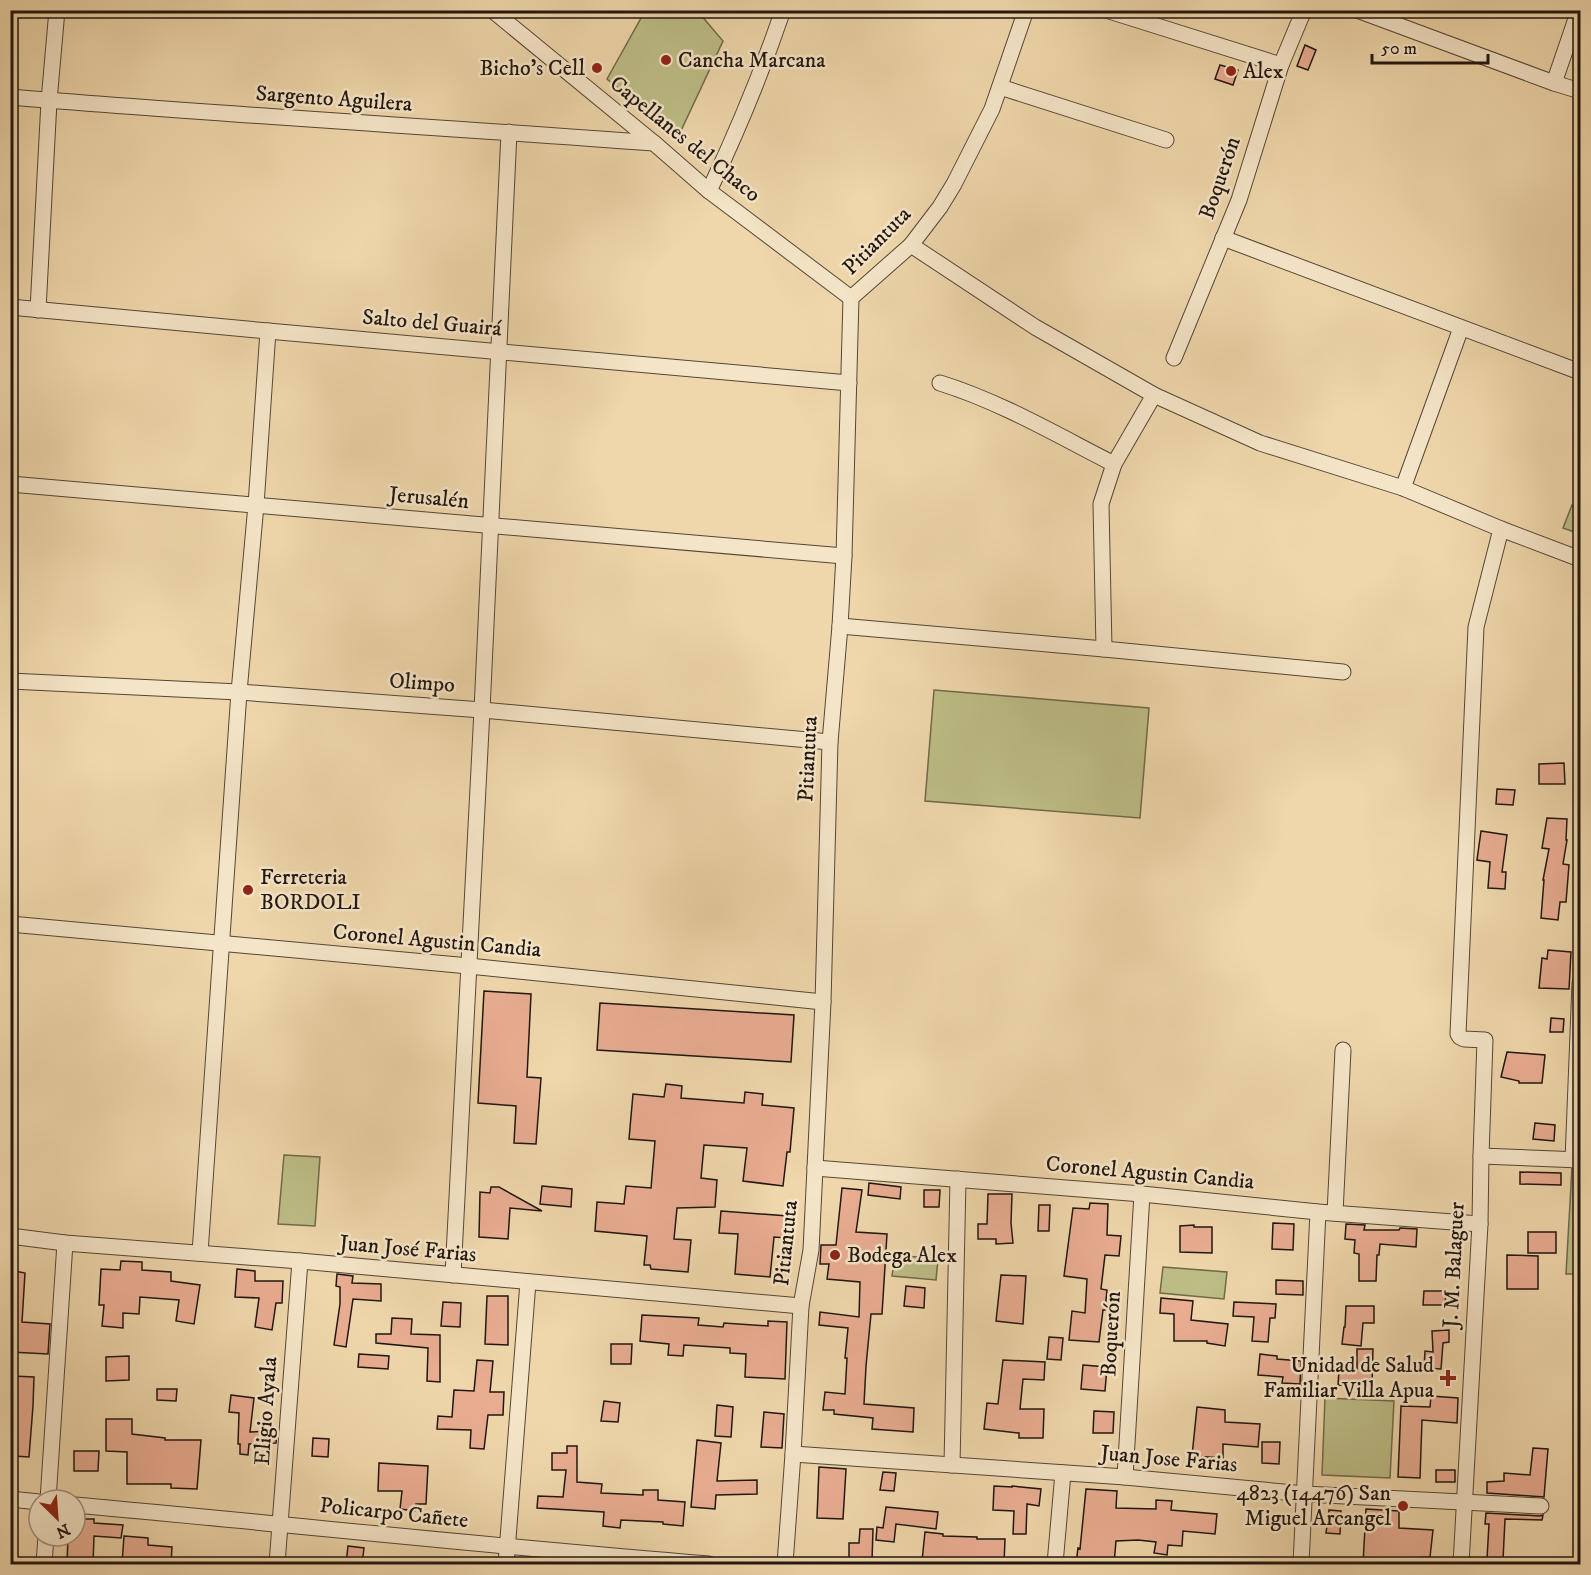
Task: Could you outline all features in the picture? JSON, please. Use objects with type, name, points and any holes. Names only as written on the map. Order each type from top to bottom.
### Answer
[{"type":"street","points":[[38,310],[57,10]]},
{"type":"street","name":"Capellanes del Chaco","points":[[492,10],[511,17],[709,191],[851,298]]},
{"type":"street","points":[[709,191],[729,149],[783,10]]},
{"type":"street","name":"Pitiantuta","points":[[785,1564],[801,1306],[811,1250],[824,1002],[830,742],[844,556],[851,298],[911,245],[940,207],[954,184],[992,109],[1026,10]]},
{"type":"street","points":[[1106,10],[1281,65]]},
{"type":"street","name":"Boquerón","points":[[1174,358],[1239,200],[1281,65],[1304,10]]},
{"type":"street","points":[[1357,10],[1581,91]]},
{"type":"street","points":[[1554,82],[1579,10]]},
{"type":"street","points":[[1000,87],[1166,140]]},
{"type":"street","name":"Sargento Aguilera","points":[[10,97],[654,143]]},
{"type":"street","points":[[453,1275],[509,132]]},
{"type":"street","points":[[1223,238],[1581,372]]},
{"type":"street","points":[[911,245],[1035,327],[1154,395],[1260,443],[1402,488],[1581,559]]},
{"type":"street","name":"Salto del Guairá","points":[[10,307],[849,383]]},
{"type":"street","points":[[1402,488],[1461,328]]},
{"type":"street","points":[[200,1253],[239,692],[256,505],[268,331]]},
{"type":"street","points":[[940,383],[1002,407],[1114,464]]},
{"type":"street","points":[[1104,649],[1101,504],[1114,464],[1154,395]]},
{"type":"street","name":"Jerusalén","points":[[10,484],[844,556]]},
{"type":"street","name":"J. M. Balaguer","points":[[1461,1564],[1480,1224],[1485,1040],[1464,1039],[1458,1034],[1476,627],[1501,529]]},
{"type":"street","points":[[840,626],[1343,672]]},
{"type":"street","name":"Olimpo","points":[[10,681],[239,692],[482,710],[830,742]]},
{"type":"street","name":"Coronel Agustin Candia","points":[[10,924],[469,966],[824,1002]]},
{"type":"street","points":[[1481,1156],[1577,1160],[1581,983]]},
{"type":"street","points":[[1335,1213],[1343,1050]]},
{"type":"street","name":"Coronel Agustin Candia","points":[[815,1168],[1480,1224]]},
{"type":"street","points":[[952,1465],[958,1179]]},
{"type":"street","name":"Boquerón","points":[[1125,1477],[1142,1194]]},
{"type":"street","points":[[1301,1564],[1318,1212]]},
{"type":"street","name":"Juan José Farias","points":[[10,1236],[801,1306]]},
{"type":"street","points":[[49,1488],[65,1242]]},
{"type":"street","name":"Eligio Ayala","points":[[277,1564],[300,1262]]},
{"type":"street","points":[[506,1564],[528,1282]]},
{"type":"street","name":"Juan Jose Farias","points":[[793,1454],[1125,1477],[1305,1494],[1541,1506]]},
{"type":"street","points":[[1055,1564],[1063,1473]]},
{"type":"street","points":[[10,1499],[27,1501]]},
{"type":"street","name":"Policarpo Cañete","points":[[87,1506],[709,1564]]},
{"type":"street","points":[[44,1564],[45,1548]]},
{"type":"green space","name":"Cancha Marcana","points":[[645,11],[690,11],[700,14],[723,41],[678,137],[607,79]]},
{"type":"green space","points":[[1572,505],[1580,508],[1580,534],[1563,528]]},
{"type":"green space","points":[[934,690],[1149,708],[1140,818],[925,801]]},
{"type":"green space","points":[[284,1155],[320,1157],[315,1226],[278,1224]]},
{"type":"green space","points":[[1572,1167],[1580,1167],[1580,1274],[1566,1274]]},
{"type":"green space","points":[[895,1255],[938,1259],[936,1280],[892,1276]]},
{"type":"green space","points":[[1163,1267],[1227,1272],[1224,1299],[1160,1293]]},
{"type":"green space","points":[[1325,1398],[1394,1401],[1390,1478],[1322,1475]]},
{"type":"building","points":[[1305,45],[1316,50],[1308,70],[1297,66]]},
{"type":"building","points":[[1220,65],[1238,70],[1233,85],[1215,79]]},
{"type":"building","points":[[1564,763],[1565,784],[1539,784],[1539,764]]},
{"type":"building","points":[[1497,789],[1515,790],[1513,805],[1496,804]]},
{"type":"building","points":[[1547,818],[1567,819],[1567,840],[1563,864],[1569,865],[1566,902],[1560,902],[1558,920],[1541,918],[1543,880],[1549,849],[1542,848]]},
{"type":"building","points":[[1481,831],[1507,835],[1502,872],[1506,872],[1505,889],[1488,888],[1490,862],[1477,860]]},
{"type":"building","points":[[1548,950],[1571,952],[1569,989],[1539,988],[1542,958],[1547,959]]},
{"type":"building","points":[[484,991],[531,994],[527,1077],[541,1078],[536,1144],[514,1143],[516,1106],[478,1103]]},
{"type":"building","points":[[600,1003],[794,1015],[791,1062],[597,1050]]},
{"type":"building","points":[[1551,1018],[1564,1019],[1563,1032],[1550,1032]]},
{"type":"building","points":[[1507,1052],[1545,1055],[1542,1083],[1519,1083],[1519,1081],[1501,1077]]},
{"type":"building","points":[[666,1084],[682,1086],[681,1098],[744,1103],[745,1092],[763,1094],[762,1105],[794,1108],[790,1152],[787,1152],[783,1186],[743,1181],[747,1148],[704,1145],[701,1178],[717,1180],[715,1207],[677,1208],[674,1239],[691,1240],[688,1272],[651,1269],[650,1265],[644,1265],[647,1236],[595,1231],[597,1202],[624,1204],[626,1186],[651,1188],[655,1141],[629,1139],[633,1094],[664,1097]]},
{"type":"building","points":[[1535,1123],[1555,1125],[1554,1141],[1533,1139]]},
{"type":"building","points":[[1520,1172],[1561,1173],[1561,1185],[1520,1184]]},
{"type":"building","points":[[869,1183],[901,1187],[900,1199],[868,1195]]},
{"type":"building","points":[[542,1186],[572,1189],[571,1207],[540,1204]]},
{"type":"building","points":[[491,1187],[499,1187],[542,1211],[510,1208],[508,1239],[479,1237],[480,1192],[490,1193]]},
{"type":"building","points":[[842,1188],[862,1190],[856,1232],[887,1234],[882,1314],[871,1314],[864,1404],[914,1408],[913,1432],[872,1429],[873,1418],[834,1414],[834,1410],[823,1410],[825,1392],[845,1394],[848,1328],[819,1325],[820,1312],[859,1317],[860,1282],[827,1279],[829,1264],[820,1264],[821,1245],[836,1245]]},
{"type":"building","points":[[924,1190],[940,1190],[939,1207],[924,1207]]},
{"type":"building","points":[[988,1194],[1012,1194],[1013,1243],[996,1244],[996,1239],[978,1239],[978,1224],[987,1224]]},
{"type":"building","points":[[1090,1203],[1108,1204],[1107,1235],[1121,1236],[1119,1256],[1105,1255],[1101,1289],[1107,1290],[1099,1342],[1069,1340],[1072,1311],[1085,1313],[1087,1279],[1064,1276],[1073,1208],[1089,1209]]},
{"type":"building","points":[[1039,1205],[1050,1205],[1049,1231],[1038,1231]]},
{"type":"building","points":[[721,1211],[788,1216],[786,1238],[774,1237],[770,1277],[735,1274],[738,1234],[719,1233]]},
{"type":"building","points":[[1273,1223],[1294,1224],[1293,1250],[1272,1249]]},
{"type":"building","points":[[1346,1224],[1365,1225],[1364,1230],[1417,1229],[1416,1247],[1380,1244],[1379,1255],[1377,1255],[1376,1281],[1359,1281],[1359,1254],[1354,1253],[1355,1240],[1345,1239]]},
{"type":"building","points":[[1194,1225],[1194,1227],[1212,1227],[1212,1253],[1180,1252],[1180,1226]]},
{"type":"building","points":[[1528,1232],[1556,1232],[1556,1253],[1528,1253]]},
{"type":"building","points":[[1507,1255],[1538,1256],[1538,1289],[1507,1289]]},
{"type":"building","points":[[121,1261],[142,1262],[142,1270],[171,1272],[171,1281],[200,1285],[194,1324],[176,1321],[179,1300],[140,1297],[139,1314],[123,1313],[123,1328],[102,1326],[104,1305],[99,1305],[101,1269],[120,1270]]},
{"type":"building","points":[[237,1269],[255,1271],[255,1281],[283,1281],[282,1303],[276,1303],[272,1330],[255,1327],[259,1298],[235,1297]]},
{"type":"building","points":[[10,1270],[25,1273],[22,1322],[50,1324],[48,1354],[10,1352]]},
{"type":"building","points":[[337,1274],[353,1276],[352,1283],[381,1284],[381,1301],[353,1299],[346,1347],[334,1345],[340,1304],[340,1287],[336,1286]]},
{"type":"building","points":[[1001,1275],[1026,1276],[1023,1324],[996,1321]]},
{"type":"building","points":[[1276,1280],[1303,1281],[1303,1295],[1276,1294]]},
{"type":"building","points":[[906,1286],[925,1288],[924,1308],[904,1306]]},
{"type":"building","points":[[1424,1291],[1446,1291],[1445,1305],[1423,1305]]},
{"type":"building","points":[[487,1296],[508,1296],[508,1345],[485,1344]]},
{"type":"building","points":[[1161,1298],[1193,1301],[1191,1320],[1228,1324],[1225,1346],[1207,1343],[1207,1341],[1174,1341],[1174,1314],[1160,1313]]},
{"type":"building","points":[[443,1302],[461,1303],[460,1327],[441,1326]]},
{"type":"building","points":[[1234,1302],[1276,1304],[1275,1318],[1270,1318],[1268,1342],[1252,1341],[1254,1317],[1233,1316]]},
{"type":"building","points":[[1346,1306],[1374,1306],[1374,1323],[1363,1323],[1361,1346],[1342,1344]]},
{"type":"building","points":[[642,1315],[699,1318],[698,1325],[723,1327],[724,1323],[768,1326],[768,1321],[787,1322],[785,1379],[745,1377],[746,1354],[730,1353],[730,1348],[684,1345],[683,1356],[668,1355],[669,1344],[640,1341]]},
{"type":"building","points":[[392,1318],[412,1319],[411,1334],[440,1335],[440,1382],[427,1381],[428,1348],[376,1343],[376,1334],[391,1334]]},
{"type":"building","points":[[1449,1330],[1449,1342],[1443,1343],[1441,1369],[1424,1368],[1425,1351],[1433,1352],[1432,1331]]},
{"type":"building","points":[[1049,1337],[1063,1338],[1061,1360],[1047,1359]]},
{"type":"building","points":[[611,1344],[632,1344],[631,1364],[611,1364]]},
{"type":"building","points":[[1357,1349],[1373,1349],[1372,1386],[1338,1385],[1339,1370],[1357,1371]]},
{"type":"building","points":[[359,1354],[389,1356],[388,1369],[358,1367]]},
{"type":"building","points":[[1260,1354],[1277,1356],[1277,1359],[1301,1361],[1300,1384],[1282,1383],[1283,1377],[1258,1375]]},
{"type":"building","points":[[129,1356],[129,1380],[106,1381],[106,1357]]},
{"type":"building","points":[[477,1360],[493,1361],[490,1392],[504,1392],[503,1415],[488,1415],[484,1449],[470,1448],[471,1430],[437,1429],[438,1416],[452,1417],[454,1390],[474,1391]]},
{"type":"building","points":[[1003,1360],[1045,1362],[1044,1380],[1023,1379],[1020,1409],[1044,1409],[1043,1438],[1019,1438],[1019,1433],[984,1429],[987,1403],[998,1404]]},
{"type":"building","points":[[1083,1365],[1107,1367],[1105,1391],[1081,1389]]},
{"type":"building","points":[[12,1376],[34,1377],[29,1457],[14,1456],[17,1430],[10,1430]]},
{"type":"building","points":[[157,1389],[177,1389],[176,1401],[157,1400]]},
{"type":"building","points":[[231,1395],[254,1398],[250,1432],[277,1431],[276,1443],[249,1444],[248,1455],[240,1454],[239,1413],[229,1412]]},
{"type":"building","points":[[1431,1396],[1458,1398],[1457,1423],[1422,1420],[1420,1478],[1398,1477],[1401,1406],[1430,1407]]},
{"type":"building","points":[[604,1401],[620,1403],[618,1422],[601,1421]]},
{"type":"building","points":[[717,1405],[733,1407],[731,1437],[715,1436]]},
{"type":"building","points":[[1197,1407],[1225,1410],[1225,1422],[1260,1424],[1258,1447],[1223,1444],[1223,1458],[1192,1456]]},
{"type":"building","points":[[1094,1411],[1114,1412],[1113,1433],[1093,1433]]},
{"type":"building","points":[[764,1412],[784,1414],[782,1448],[761,1447]]},
{"type":"building","points":[[106,1419],[132,1419],[132,1434],[165,1438],[165,1440],[201,1440],[197,1489],[171,1488],[171,1484],[127,1484],[127,1452],[106,1451]]},
{"type":"building","points":[[313,1438],[329,1439],[328,1457],[312,1456]]},
{"type":"building","points":[[697,1440],[721,1443],[717,1481],[757,1480],[757,1494],[716,1495],[715,1509],[691,1507]]},
{"type":"building","points":[[1262,1442],[1280,1442],[1279,1464],[1262,1463]]},
{"type":"building","points":[[567,1446],[577,1446],[577,1482],[602,1484],[601,1493],[643,1495],[643,1490],[658,1490],[658,1500],[685,1502],[683,1526],[663,1524],[663,1522],[621,1520],[620,1528],[603,1526],[604,1512],[537,1508],[538,1496],[563,1497],[566,1470],[552,1470],[552,1453],[567,1453]]},
{"type":"building","points":[[1533,1448],[1548,1449],[1544,1497],[1487,1493],[1487,1482],[1504,1481],[1504,1473],[1530,1475]]},
{"type":"building","points":[[74,1451],[99,1451],[98,1471],[74,1471]]},
{"type":"building","points":[[379,1463],[428,1466],[426,1504],[416,1504],[415,1511],[400,1509],[402,1491],[378,1491]]},
{"type":"building","points":[[819,1467],[846,1469],[843,1519],[817,1518]]},
{"type":"building","points":[[1436,1470],[1455,1470],[1455,1482],[1436,1482]]},
{"type":"building","points":[[883,1472],[896,1473],[894,1491],[880,1490]]},
{"type":"building","points":[[994,1486],[1041,1489],[1039,1506],[1027,1504],[1026,1534],[1013,1534],[1014,1511],[993,1510]]},
{"type":"building","points":[[1086,1489],[1117,1491],[1116,1508],[1156,1509],[1156,1500],[1172,1501],[1171,1510],[1217,1514],[1215,1534],[1183,1531],[1182,1546],[1168,1545],[1167,1555],[1154,1553],[1156,1542],[1116,1541],[1114,1564],[1076,1564],[1078,1548],[1080,1549]]},
{"type":"building","points":[[886,1507],[938,1512],[936,1529],[896,1524],[894,1542],[876,1540],[877,1527],[883,1528]]},
{"type":"building","points":[[1366,1509],[1399,1511],[1399,1528],[1433,1530],[1430,1557],[1387,1559],[1386,1564],[1363,1564]]},
{"type":"building","points":[[1329,1510],[1341,1511],[1340,1534],[1326,1533]]},
{"type":"building","points":[[1486,1513],[1543,1515],[1542,1520],[1505,1519],[1503,1560],[1487,1559],[1489,1524],[1485,1524]]},
{"type":"building","points":[[87,1519],[94,1519],[94,1523],[123,1525],[121,1538],[94,1536],[93,1564],[67,1564],[68,1548],[87,1548]]},
{"type":"building","points":[[860,1529],[873,1529],[872,1561],[849,1561],[849,1543],[859,1543]]},
{"type":"building","points":[[925,1532],[943,1534],[943,1536],[977,1537],[977,1539],[1005,1539],[1004,1564],[922,1561]]},
{"type":"building","points":[[124,1536],[148,1538],[148,1545],[172,1547],[171,1564],[122,1564]]},
{"type":"building","points":[[348,1546],[364,1548],[362,1564],[346,1564]]},
{"type":"place","name":"Cancha Marcana","points":[[666,60]]},
{"type":"place","name":"Bicho's Cell","points":[[597,68]]},
{"type":"place","name":"Alex","points":[[1231,71]]},
{"type":"place","name":"Ferreteria BORDOLI","points":[[248,890]]},
{"type":"place","name":"Bodega Alex","points":[[835,1255]]},
{"type":"place","name":"Unidad de Salud Familiar Villa Apua","points":[[1448,1378]]},
{"type":"place","name":"4823 (14476) San Miguel Arcangel","points":[[1403,1506]]}]
